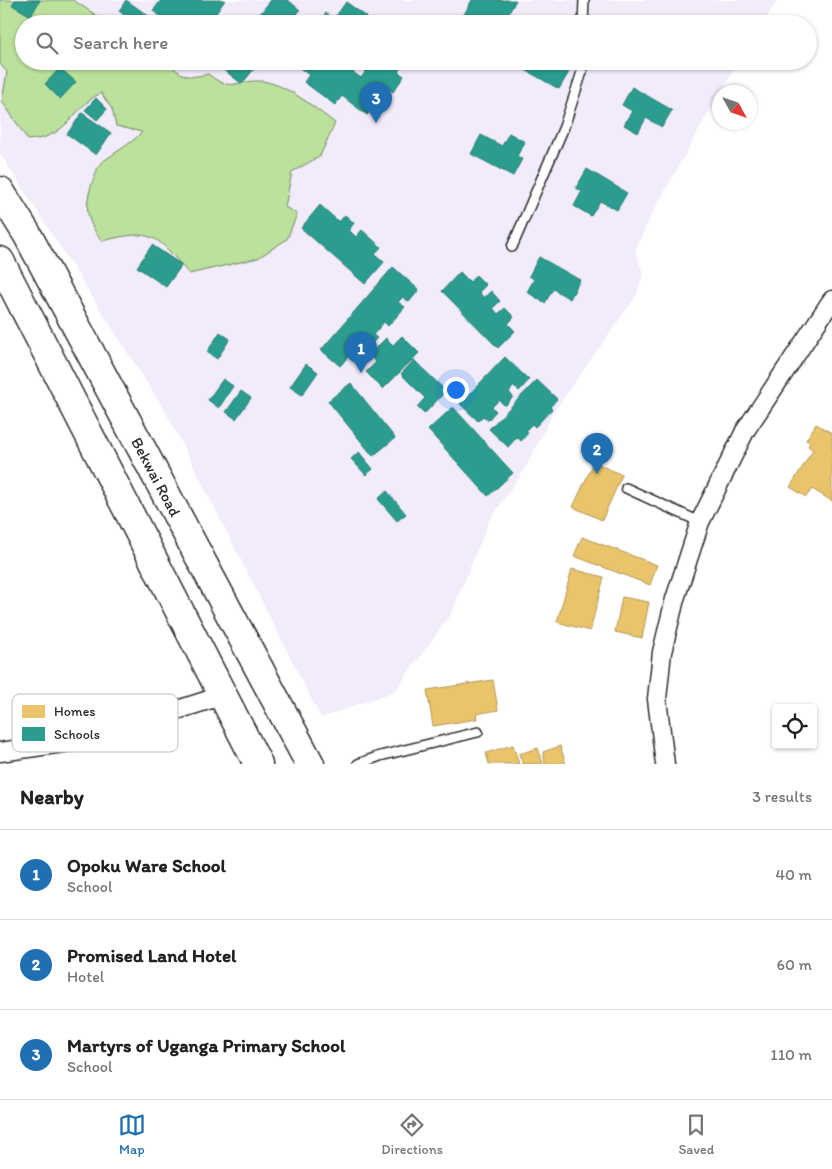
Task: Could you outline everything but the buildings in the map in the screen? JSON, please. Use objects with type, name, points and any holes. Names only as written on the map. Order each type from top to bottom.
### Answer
[{"type":"highway","name":"Bekwai Road","points":[[0,191],[27,234],[310,764]]},
{"type":"highway","points":[[0,261],[258,764]]},
{"type":"highway","points":[[201,652],[239,632]]},
{"type":"street","points":[[665,764],[658,699],[662,652],[675,599],[700,522],[745,431],[832,300]]},
{"type":"street","points":[[178,710],[224,695]]},
{"type":"lane","points":[[583,15],[584,0]]},
{"type":"lane","points":[[512,247],[564,126],[582,70]]},
{"type":"lane","points":[[626,488],[700,522]]},
{"type":"lane","points":[[358,764],[380,756],[478,732]]},
{"type":"shaded area","points":[[0,0],[777,0],[768,15],[15,15],[15,70],[734,70],[725,85],[712,85],[712,106],[652,214],[635,250],[643,274],[636,296],[554,411],[526,467],[489,521],[451,614],[395,691],[321,718],[167,414],[0,153]]},
{"type":"green space","points":[[0,0],[73,0],[96,15],[15,15],[15,70],[177,70],[188,76],[208,74],[216,80],[228,84],[252,81],[269,82],[309,103],[335,123],[320,156],[292,172],[285,207],[297,214],[287,239],[258,258],[189,274],[161,243],[153,238],[144,235],[133,235],[102,241],[89,218],[89,194],[99,166],[142,132],[116,126],[112,109],[101,93],[93,97],[69,122],[56,132],[43,138],[28,140],[2,101],[7,72],[0,64]]},
{"type":"place","name":"Martyrs of Uganga Primary School","points":[[376,123]]},
{"type":"place","name":"Opoku Ware School","points":[[361,373]]},
{"type":"place","name":"Promised Land Hotel","points":[[597,474]]}]
